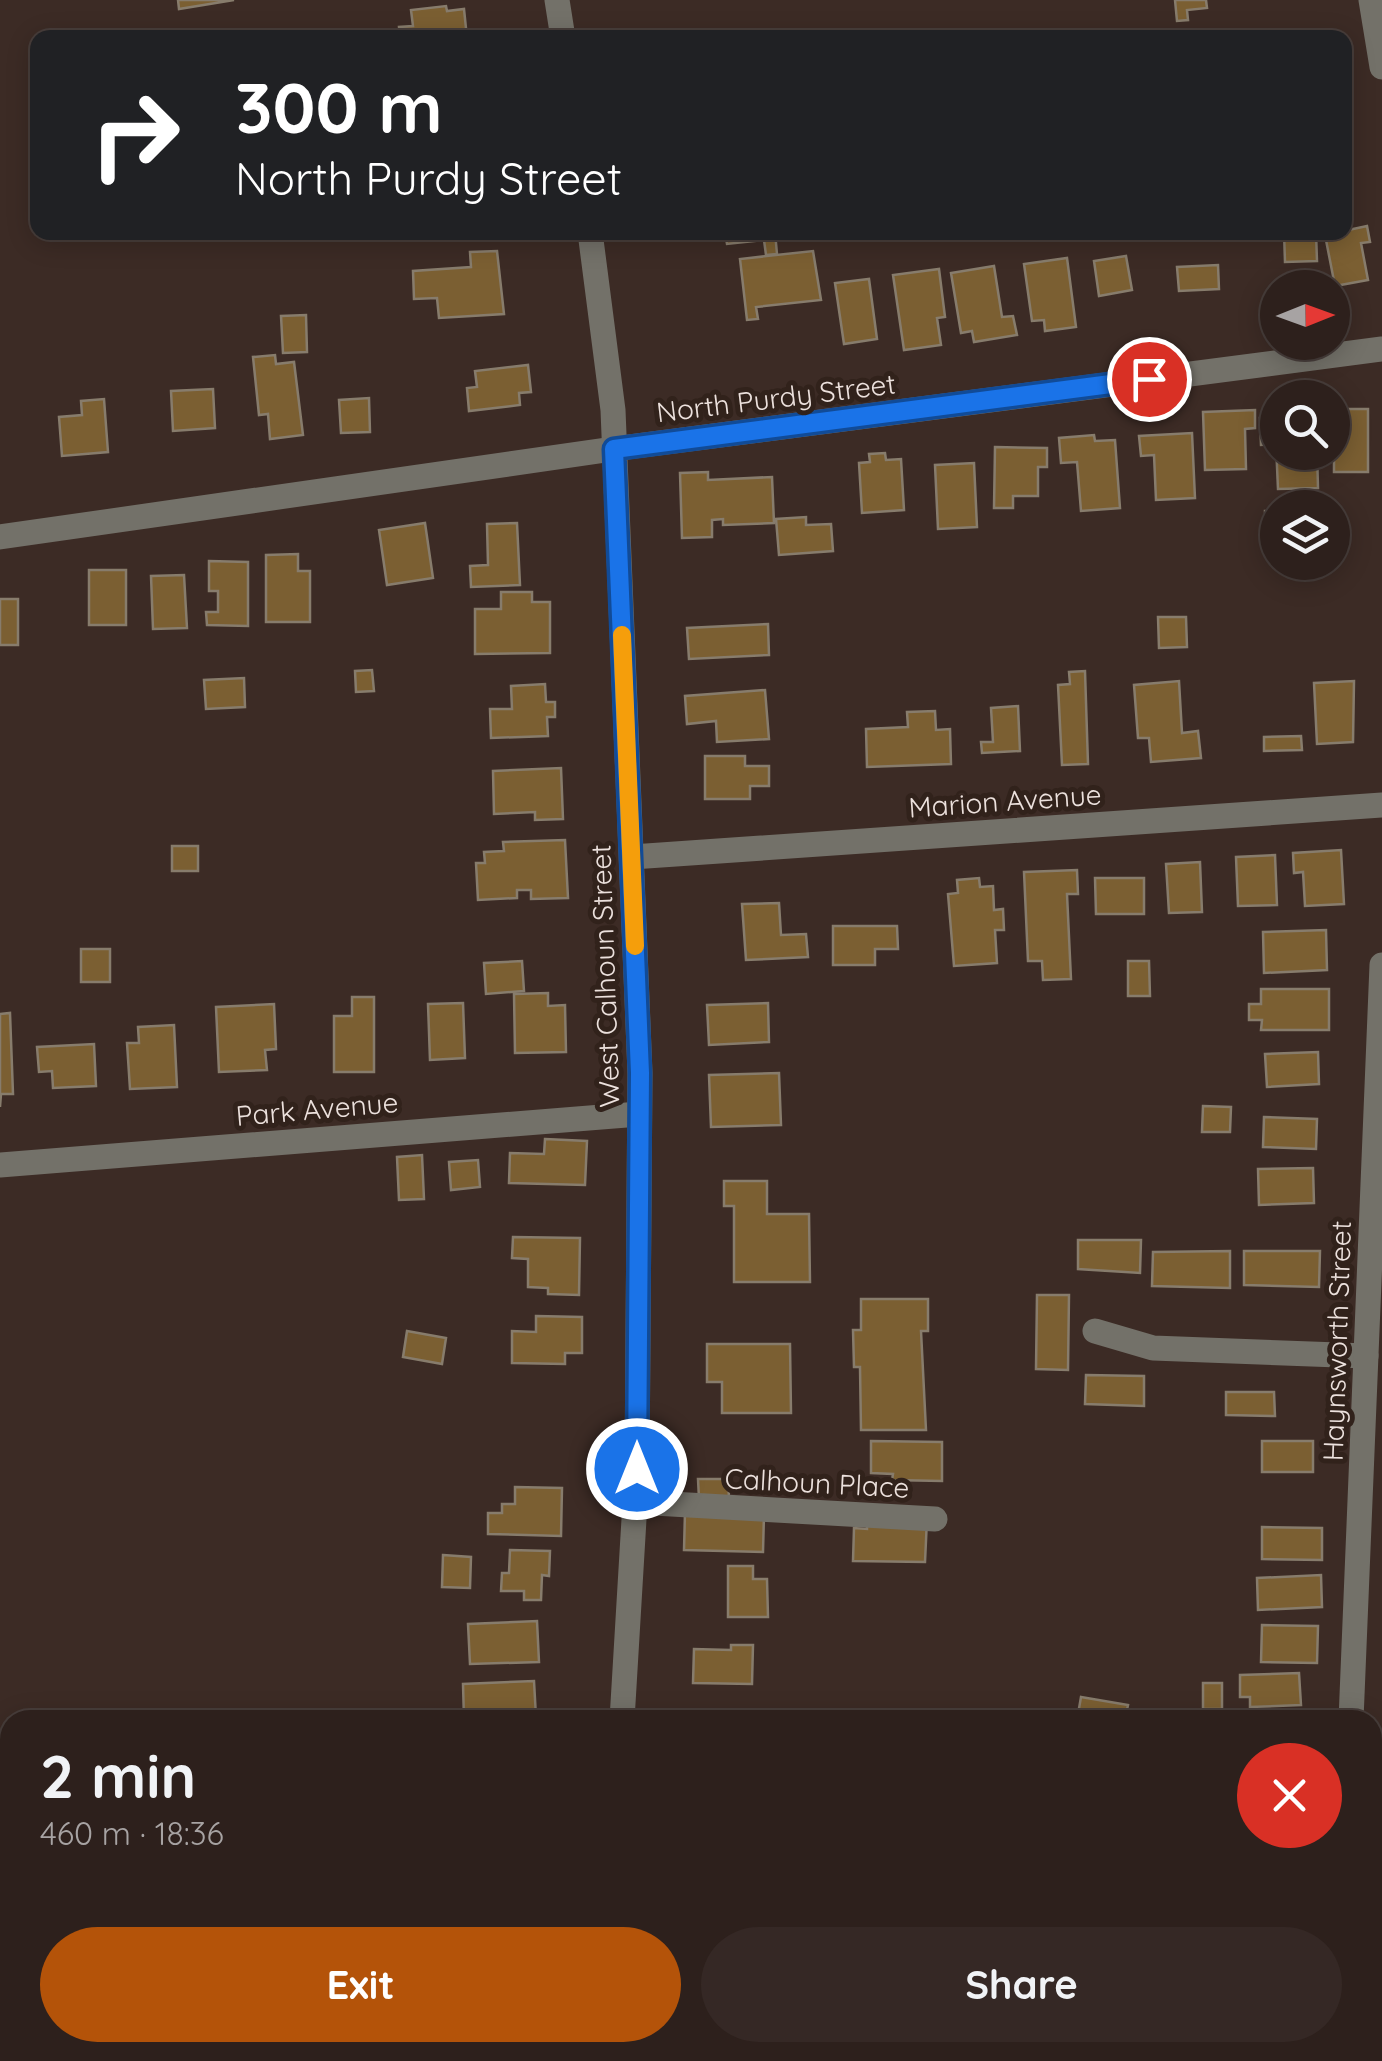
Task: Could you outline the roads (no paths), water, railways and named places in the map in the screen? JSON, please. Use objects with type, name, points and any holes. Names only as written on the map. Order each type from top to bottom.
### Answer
[{"type":"street","points":[[557,0],[561,30]]},
{"type":"street","points":[[1371,0],[1382,67]]},
{"type":"street","name":"West Calhoun Street","points":[[591,240],[613,410],[640,1114],[636,1502],[623,1710]]},
{"type":"street","name":"North Purdy Street","points":[[0,538],[614,449],[1382,349]]},
{"type":"street","name":"Marion Avenue","points":[[632,857],[1382,805]]},
{"type":"street","name":"Haynsworth Street","points":[[1351,1710],[1379,1120],[1382,965]]},
{"type":"street","name":"Park Avenue","points":[[0,1165],[640,1114]]},
{"type":"street","points":[[1095,1331],[1153,1348],[1366,1356]]},
{"type":"street","name":"Calhoun Place","points":[[636,1502],[934,1520]]}]
